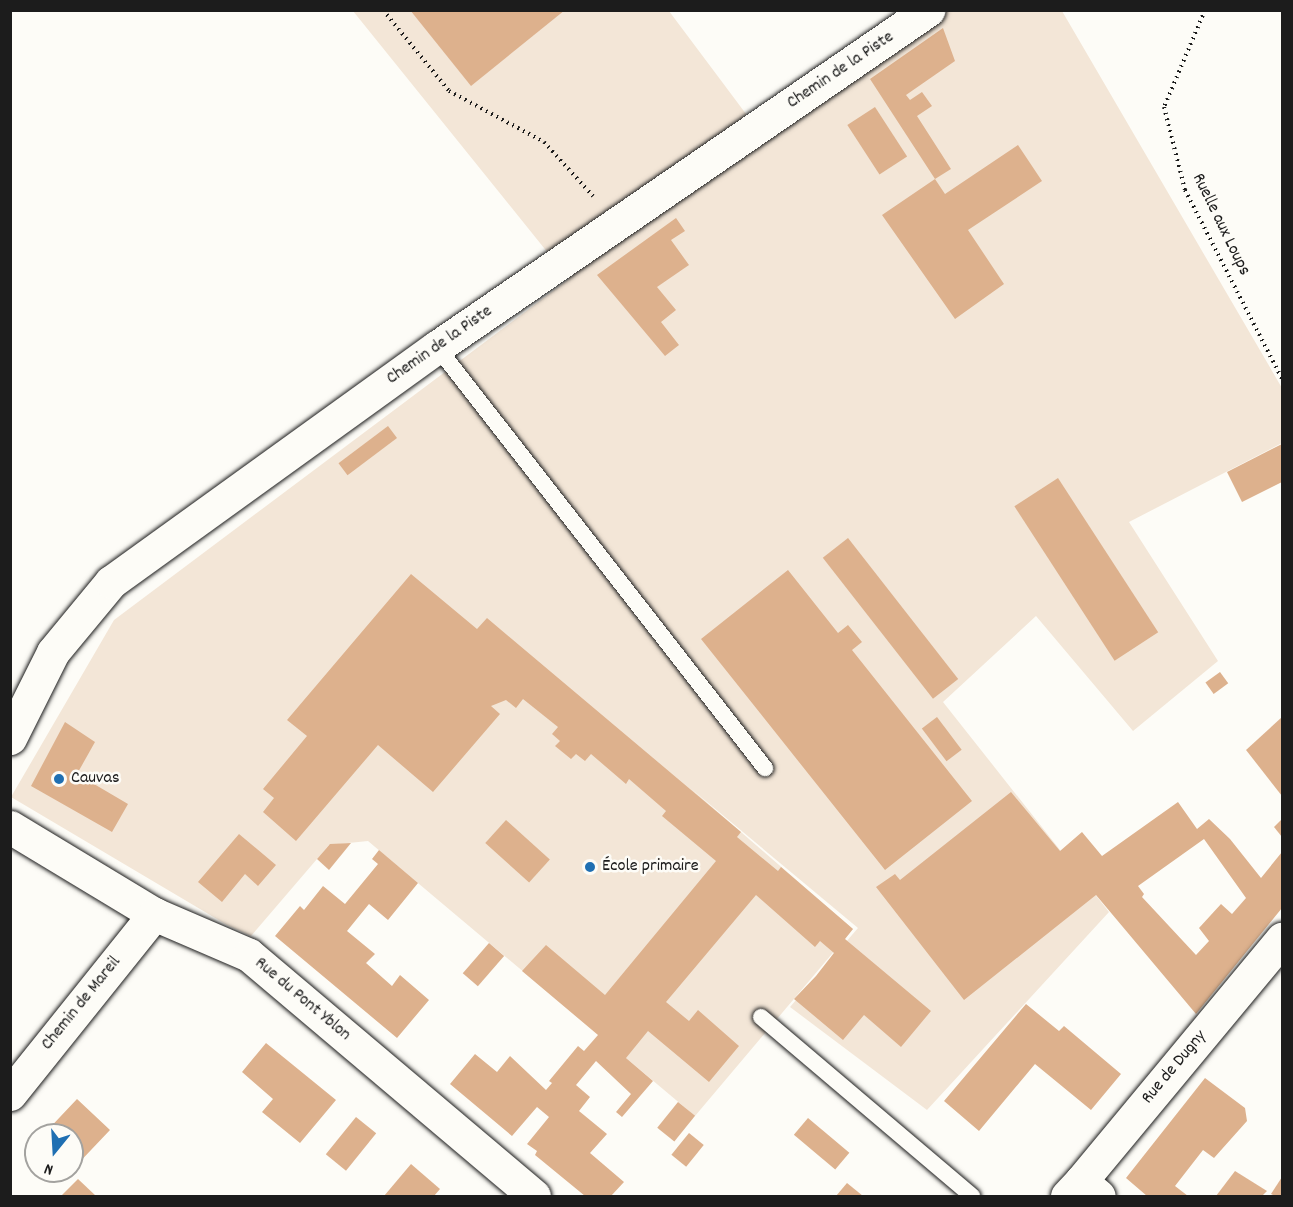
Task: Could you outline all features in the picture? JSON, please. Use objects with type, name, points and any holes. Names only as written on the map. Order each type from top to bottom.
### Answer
[{"type":"street","name":"Chemin de la Piste","points":[[10,738],[53,652],[111,582],[437,347],[928,10]]},
{"type":"street","name":"Rue du Pont Yblon","points":[[10,827],[154,914],[249,955],[534,1197]]},
{"type":"street","name":"Chemin de Mareil","points":[[10,1094],[154,914]]},
{"type":"street","name":"Rue de Dugny","points":[[1082,1191],[1282,939]]},
{"type":"lane","points":[[437,347],[765,768]]},
{"type":"lane","points":[[761,1017],[972,1197]]},
{"type":"path","points":[[383,10],[449,91],[543,142],[618,223]]},
{"type":"path","name":"Ruelle aux Loups","points":[[1205,10],[1164,107],[1185,190],[1282,380]]},
{"type":"shaded area","points":[[353,11],[669,11],[761,134],[926,11],[1062,11],[1282,388],[1282,443],[1129,522],[1218,661],[1133,731],[1036,616],[943,702],[1109,912],[927,1110],[790,1007],[858,928],[689,787],[853,929],[695,1116],[368,841],[329,845],[251,936],[227,925],[11,797],[114,620],[569,279]]},
{"type":"building","points":[[410,10],[565,10],[471,86]]},
{"type":"building","points":[[943,28],[955,61],[906,95],[910,100],[922,92],[932,106],[917,116],[951,169],[935,179],[870,79]]},
{"type":"building","points":[[875,107],[907,156],[879,174],[847,125]]},
{"type":"building","points":[[1018,145],[1042,181],[968,230],[1004,284],[955,319],[882,215],[935,179],[945,194]]},
{"type":"building","points":[[676,218],[685,231],[671,240],[689,265],[657,287],[676,310],[661,322],[679,345],[665,356],[597,275]]},
{"type":"building","points":[[388,426],[397,438],[348,475],[338,463]]},
{"type":"building","points":[[1282,444],[1282,482],[1242,502],[1227,472]]},
{"type":"building","points":[[1058,478],[1158,632],[1115,661],[1014,506]]},
{"type":"building","points":[[848,538],[958,679],[933,699],[823,558]]},
{"type":"building","points":[[788,570],[838,633],[848,625],[862,642],[852,650],[972,801],[885,870],[701,639]]},
{"type":"building","points":[[411,574],[477,629],[487,618],[741,832],[737,837],[778,871],[781,867],[853,929],[845,939],[931,1011],[901,1047],[864,1015],[843,1040],[794,999],[834,953],[820,941],[815,947],[756,895],[666,1002],[689,1021],[698,1010],[739,1046],[709,1082],[648,1031],[626,1058],[653,1081],[622,1117],[616,1112],[631,1094],[596,1061],[576,1085],[590,1097],[579,1111],[607,1134],[590,1153],[624,1182],[611,1196],[585,1196],[535,1155],[537,1151],[527,1144],[549,1117],[537,1107],[512,1136],[450,1084],[475,1054],[497,1072],[510,1056],[546,1090],[552,1083],[549,1081],[578,1046],[584,1051],[598,1035],[522,971],[546,945],[605,995],[716,861],[662,816],[666,811],[629,779],[626,784],[591,754],[585,761],[576,754],[571,759],[555,746],[560,741],[552,734],[558,727],[523,699],[516,708],[506,700],[491,706],[500,714],[433,792],[378,745],[296,841],[263,812],[274,798],[263,789],[307,736],[287,720]]},
{"type":"building","points":[[1220,672],[1228,683],[1214,694],[1205,683]]},
{"type":"building","points":[[937,717],[962,750],[947,761],[922,728]]},
{"type":"building","points":[[1282,717],[1282,796],[1246,750]]},
{"type":"building","name":"Cauvas","points":[[65,722],[95,742],[77,774],[128,804],[112,832],[31,786]]},
{"type":"building","points":[[1011,792],[1060,851],[1082,832],[1102,856],[1178,802],[1197,829],[1209,819],[1230,839],[1261,878],[1282,852],[1282,908],[1196,1014],[1096,895],[964,1000],[876,887],[895,874],[900,880]],"holes":[[[1204,839],[1246,898],[1232,914],[1221,904],[1199,928],[1209,941],[1196,955],[1142,897],[1144,894],[1138,886]]]},
{"type":"building","points":[[1282,819],[1282,837],[1274,827]]},
{"type":"building","points":[[506,820],[550,859],[529,883],[485,843]]},
{"type":"building","points":[[239,834],[276,865],[258,886],[245,874],[222,902],[198,882]]},
{"type":"building","points":[[351,843],[329,870],[317,859],[330,844]]},
{"type":"building","points":[[379,850],[418,883],[388,920],[369,904],[347,931],[375,954],[366,963],[392,986],[400,975],[429,1000],[397,1038],[275,936],[300,906],[304,910],[323,886],[345,904],[378,864],[372,859]]},
{"type":"building","points":[[489,943],[504,956],[478,986],[463,973]]},
{"type":"building","points":[[1026,1004],[1059,1031],[1064,1026],[1121,1074],[1091,1110],[1035,1064],[979,1131],[944,1101]]},
{"type":"building","points":[[266,1043],[336,1100],[300,1143],[262,1112],[273,1099],[242,1072]]},
{"type":"building","points":[[1205,1078],[1245,1108],[1247,1121],[1214,1158],[1203,1150],[1175,1186],[1188,1196],[1147,1196],[1126,1178]]},
{"type":"building","points":[[77,1099],[110,1130],[84,1157],[84,1123],[54,1123]]},
{"type":"building","points":[[678,1102],[695,1116],[674,1141],[657,1128]]},
{"type":"building","points":[[356,1117],[376,1133],[346,1171],[326,1154]]},
{"type":"building","points":[[808,1118],[849,1153],[835,1170],[794,1135]]},
{"type":"building","points":[[689,1133],[704,1145],[686,1167],[671,1155]]},
{"type":"building","points":[[411,1164],[440,1189],[434,1196],[384,1196]]},
{"type":"building","points":[[1235,1171],[1267,1191],[1262,1196],[1216,1196]]},
{"type":"building","points":[[1282,1177],[1282,1196],[1271,1194]]},
{"type":"building","points":[[74,1183],[82,1183],[96,1196],[61,1196]]},
{"type":"building","points":[[847,1183],[863,1196],[836,1196]]},
{"type":"place","name":"Cauvas","points":[[59,779]]},
{"type":"place","name":"École primaire","points":[[590,867]]}]
